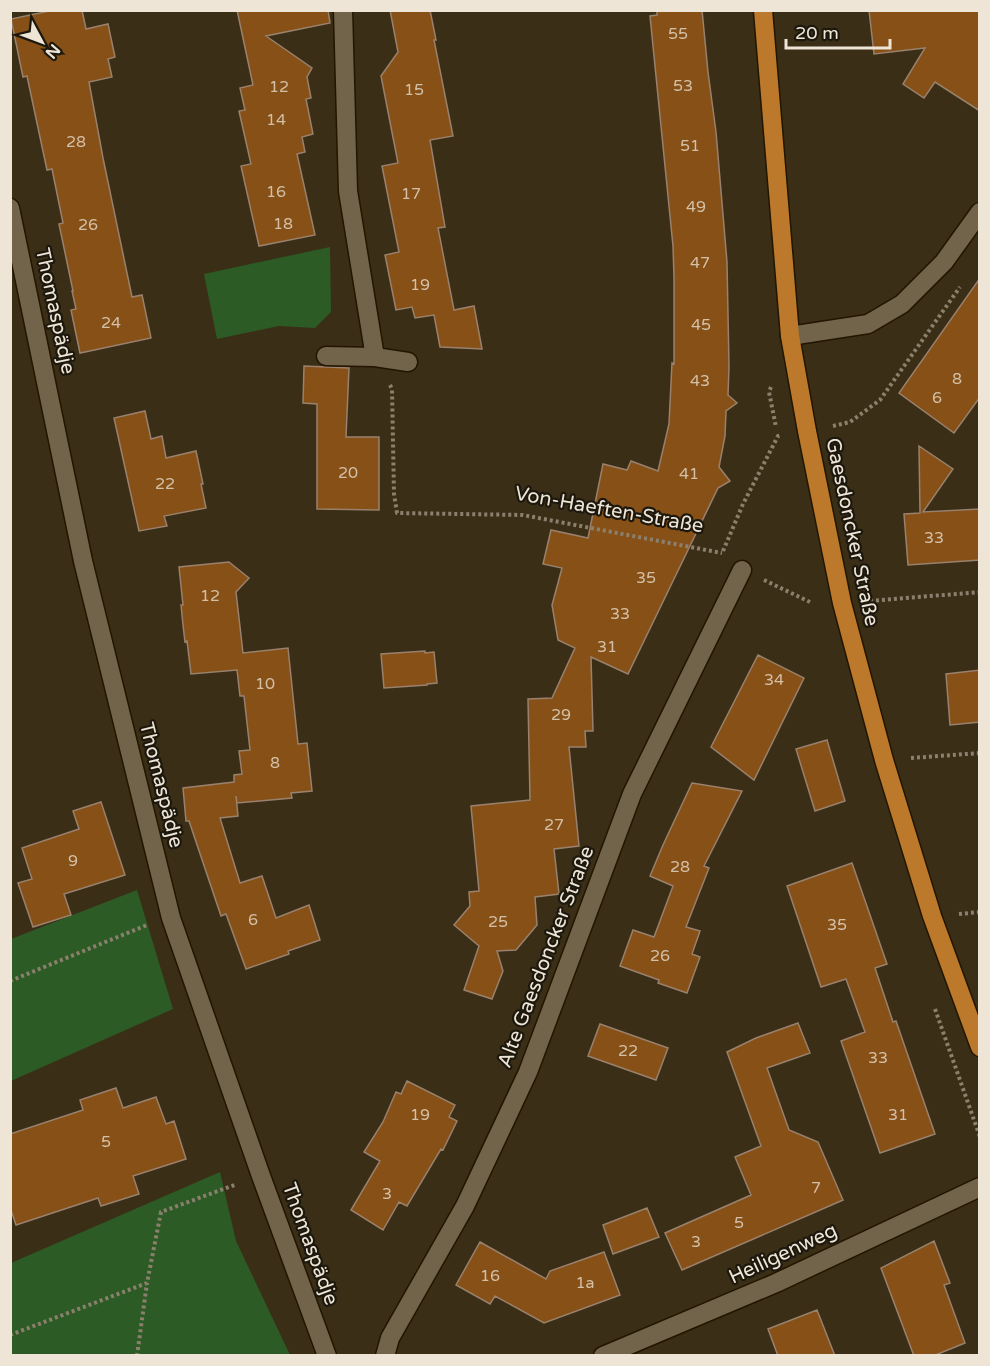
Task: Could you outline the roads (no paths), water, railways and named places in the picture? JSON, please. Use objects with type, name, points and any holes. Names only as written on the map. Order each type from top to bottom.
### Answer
[{"type":"main road","name":"Gaesdoncker Straße","points":[[763,10],[790,336],[842,603],[884,760],[932,916],[980,1047]]},
{"type":"street","points":[[343,10],[348,190],[375,357]]},
{"type":"street","name":"Thomaspädje","points":[[10,208],[15,251],[83,561],[171,918],[327,1356]]},
{"type":"street","points":[[790,336],[868,324],[902,304],[944,262],[980,213]]},
{"type":"street","points":[[326,356],[375,357],[408,362]]},
{"type":"street","name":"Alte Gaesdoncker Straße","points":[[385,1356],[390,1338],[465,1206],[528,1072],[632,794],[742,570]]},
{"type":"street","name":"Heiligenweg","points":[[603,1356],[633,1350],[980,1187]]}]
